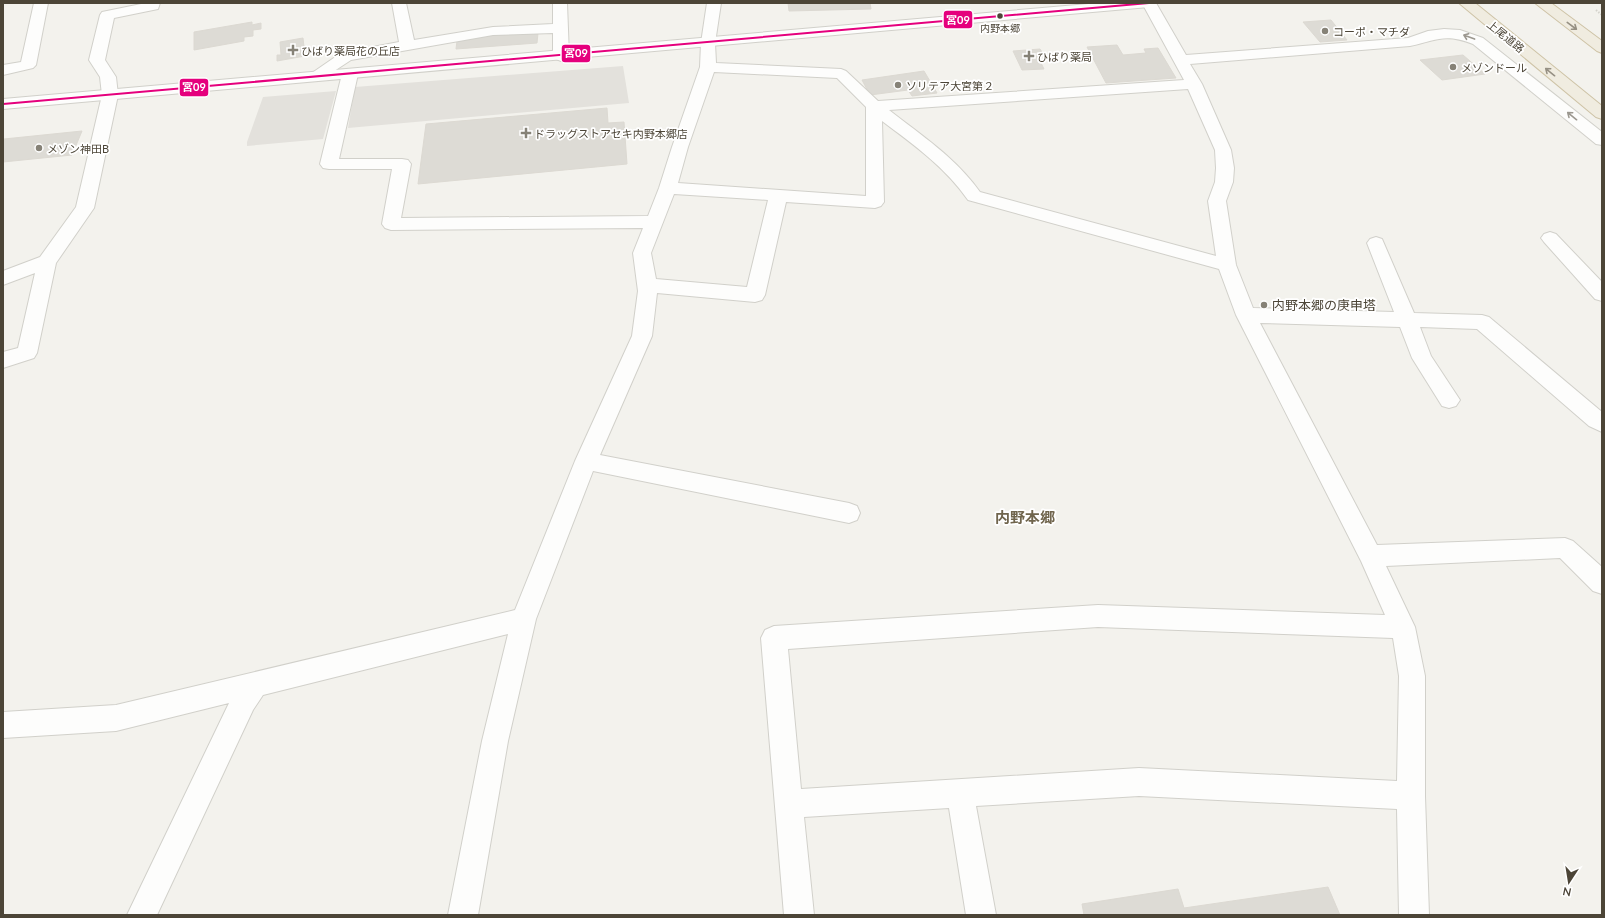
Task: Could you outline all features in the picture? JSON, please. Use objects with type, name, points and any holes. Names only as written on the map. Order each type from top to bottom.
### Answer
[{"type":"highway","name":"上尾道路","points":[[1466,3],[1602,114]]},
{"type":"highway","points":[[1542,3],[1602,48]]},
{"type":"street","points":[[3,70],[28,65],[41,3]]},
{"type":"street","points":[[3,360],[27,353],[47,262],[85,208],[110,95],[108,77],[97,60],[107,15],[153,6],[154,3]]},
{"type":"street","points":[[399,3],[407,44]]},
{"type":"street","points":[[560,3],[561,56]]},
{"type":"street","points":[[463,915],[496,741],[524,619],[586,461],[642,336],[648,291],[642,253],[668,188],[680,147],[708,68],[708,43],[714,3]]},
{"type":"street","points":[[3,104],[1149,3],[1194,84],[1223,150],[1225,168],[1224,182],[1217,201],[1227,265],[1246,315],[1370,556],[1403,627],[1412,676],[1411,796],[1414,915]]},
{"type":"street","points":[[317,76],[346,56],[407,44],[493,31],[561,28]]},
{"type":"street","points":[[1181,60],[1410,42],[1431,34],[1444,32],[1465,35],[1478,40],[1602,140]]},
{"type":"street","points":[[708,68],[841,74],[874,106],[926,144],[948,164],[966,183],[974,196],[1227,265]]},
{"type":"street","points":[[350,74],[329,164],[402,164],[391,224],[655,222]]},
{"type":"street","points":[[874,106],[1194,84]]},
{"type":"street","points":[[668,188],[875,202],[874,106]]},
{"type":"street","points":[[647,286],[755,295],[778,196]]},
{"type":"street","points":[[1550,238],[1602,294]]},
{"type":"street","points":[[1376,243],[1422,358],[1449,400]]},
{"type":"street","points":[[3,278],[47,262]]},
{"type":"street","points":[[1246,315],[1482,322],[1602,423]]},
{"type":"street","points":[[586,461],[849,513]]},
{"type":"street","points":[[1370,556],[1565,548],[1602,583]]},
{"type":"street","points":[[799,915],[774,638],[1098,616],[1403,627]]},
{"type":"street","points":[[3,724],[116,718],[524,619]]},
{"type":"street","points":[[142,915],[231,727],[244,701],[256,684]]},
{"type":"street","points":[[789,804],[1139,782],[1411,796]]},
{"type":"street","points":[[960,793],[981,915]]},
{"type":"path","points":[[1596,10],[1602,14]]},
{"type":"shaded area","points":[[623,66],[629,103],[348,128],[355,87]]},
{"type":"shaded area","points":[[336,91],[323,139],[247,146],[247,142],[263,97]]},
{"type":"building","points":[[788,3],[870,3],[871,9],[789,11]]},
{"type":"building","name":"コーポ・マチダ","points":[[1331,20],[1347,40],[1320,42],[1303,22]]},
{"type":"building","points":[[252,22],[252,25],[261,23],[261,29],[253,30],[253,36],[244,37],[244,41],[194,50],[194,32]]},
{"type":"building","points":[[538,33],[537,43],[456,49],[457,41],[491,34]]},
{"type":"building","points":[[303,38],[305,56],[277,61],[277,55],[281,55],[280,42]]},
{"type":"building","points":[[1117,45],[1123,55],[1146,53],[1144,49],[1158,48],[1176,78],[1106,83],[1087,47]]},
{"type":"building","points":[[1040,49],[1044,55],[1037,55],[1044,69],[1022,70],[1013,51]]},
{"type":"building","name":"メゾンドール","points":[[1463,55],[1485,74],[1442,80],[1420,60]]},
{"type":"building","name":"ソリテア大宮第２","points":[[924,71],[937,93],[912,96],[908,90],[870,95],[862,80]]},
{"type":"building","points":[[607,108],[608,123],[624,122],[627,164],[418,184],[426,124]]},
{"type":"building","name":"メゾン神田B","points":[[82,131],[72,155],[3,162],[4,139]]},
{"type":"building","points":[[1328,887],[1340,915],[1084,915],[1082,904],[1178,889],[1184,908]]},
{"type":"transit line","name":"宮09","points":[[3,104],[1149,3]]},
{"type":"place","name":"内野本郷","points":[[1000,16]]},
{"type":"place","name":"コーポ・マチダ","points":[[1325,31]]},
{"type":"place","name":"ひばり薬局花の丘店","points":[[293,50]]},
{"type":"place","name":"ひばり薬局","points":[[1029,56]]},
{"type":"place","name":"メゾンドール","points":[[1453,67]]},
{"type":"place","name":"ソリテア大宮第２","points":[[898,85]]},
{"type":"place","name":"ドラッグストアセキ内野本郷店","points":[[526,133]]},
{"type":"place","name":"メゾン神田B","points":[[39,148]]},
{"type":"place","name":"内野本郷の庚申塔","points":[[1264,305]]},
{"type":"district","name":"内野本郷","points":[[1025,517]]}]
